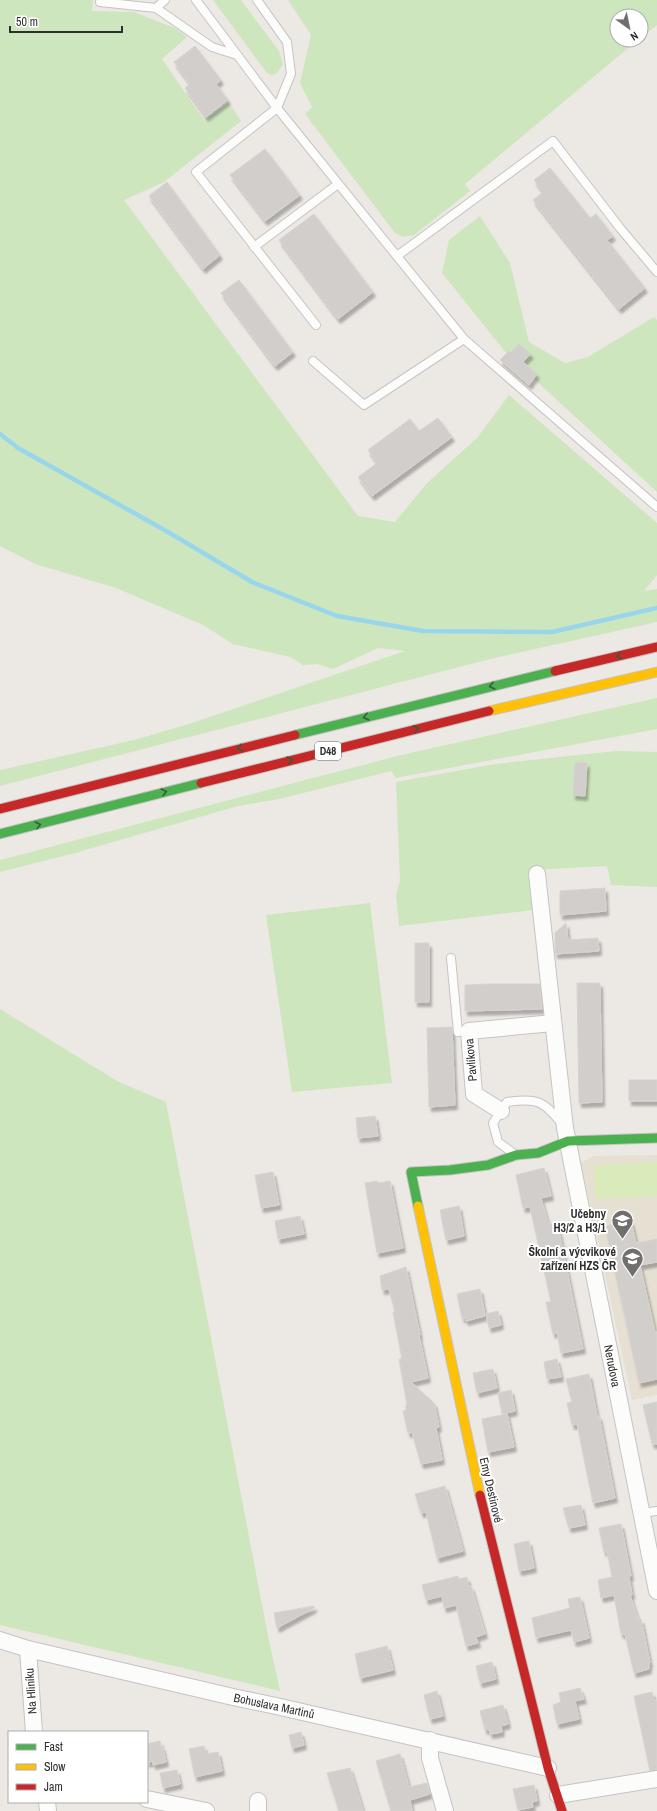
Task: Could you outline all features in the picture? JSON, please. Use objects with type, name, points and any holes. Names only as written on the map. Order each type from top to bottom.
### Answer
[{"type":"main road","name":"D48","points":[[0,809],[465,692],[657,647]]},
{"type":"main road","name":"D48","points":[[0,834],[465,716],[657,672]]},
{"type":"main road","points":[[516,1155],[538,1153],[567,1135],[657,1138]]},
{"type":"main road","name":"Emy Destinové","points":[[516,1155],[488,1165],[450,1170],[411,1172],[478,1488],[548,1768],[562,1811]]},
{"type":"street","points":[[537,874],[567,1135]]},
{"type":"street","name":"Pavlíkova","points":[[501,1111],[474,1094],[468,1032],[553,1023]]},
{"type":"street","name":"Nerudova","points":[[567,1135],[649,1512],[657,1591]]},
{"type":"street","name":"Bohuslava Martinů","points":[[0,1640],[28,1649],[233,1697],[430,1740],[548,1768]]},
{"type":"street","name":"Na Hliníku","points":[[28,1649],[34,1731]]},
{"type":"street","points":[[430,1740],[430,1758],[445,1811]]},
{"type":"street","points":[[558,1795],[657,1779]]},
{"type":"street","points":[[148,1799],[206,1811]]},
{"type":"lane","points":[[156,8],[165,0]]},
{"type":"lane","points":[[196,0],[277,108],[464,339],[657,507]]},
{"type":"lane","points":[[257,0],[287,42],[291,74],[277,108],[196,172],[316,325]]},
{"type":"lane","points":[[100,2],[156,8],[212,47],[237,55]]},
{"type":"lane","points":[[396,256],[552,141],[657,272]]},
{"type":"lane","points":[[254,247],[338,184]]},
{"type":"lane","points":[[313,361],[364,405],[464,339]]},
{"type":"lane","points":[[451,958],[458,1032],[468,1032]]},
{"type":"lane","points":[[516,1155],[498,1142],[493,1122],[507,1102],[528,1099],[549,1107],[567,1135]]},
{"type":"shaded area","name":"Školní a výcvikové zařízení HZS ČR","points":[[657,1155],[657,1395],[632,1400],[581,1163],[593,1156]]},
{"type":"green space","points":[[0,0],[93,0],[92,11],[134,12],[175,28],[187,37],[162,59],[204,120],[229,103],[241,121],[164,182],[124,200],[358,516],[395,522],[427,483],[477,438],[509,395],[657,523],[657,575],[644,591],[657,589],[657,622],[490,659],[0,786],[0,770],[134,740],[189,724],[405,651],[378,648],[333,669],[317,664],[303,665],[290,657],[233,644],[203,625],[116,588],[35,564],[0,546]]},
{"type":"green space","points":[[213,0],[241,0],[279,51],[283,65],[276,74],[271,75],[267,73]]},
{"type":"green space","points":[[288,0],[657,0],[657,25],[649,32],[649,8],[609,8],[609,48],[628,48],[465,184],[470,191],[414,235],[403,237],[395,233],[305,114],[312,107],[300,83],[311,35]]},
{"type":"green space","points":[[480,216],[510,263],[529,342],[565,363],[588,357],[654,317],[657,320],[657,492],[507,354],[442,273],[449,240]]},
{"type":"green space","points":[[657,698],[657,729],[396,778],[391,771],[279,799],[238,806],[75,853],[0,872],[0,860],[397,756]]},
{"type":"green space","points":[[616,751],[657,752],[657,887],[611,885],[607,866],[531,870],[534,910],[399,926],[396,895],[400,881],[396,782],[495,764]]},
{"type":"green space","points":[[370,903],[392,1083],[292,1092],[266,915]]},
{"type":"green space","points":[[0,1009],[117,1081],[166,1102],[268,1636],[280,1691],[0,1625]]},
{"type":"green space","points":[[657,1162],[657,1196],[595,1199],[594,1165]]},
{"type":"building","points":[[195,46],[221,80],[216,84],[228,100],[206,117],[185,88],[190,84],[174,62]]},
{"type":"building","points":[[265,149],[300,195],[265,221],[230,175]]},
{"type":"building","points":[[550,168],[590,218],[596,214],[613,236],[607,240],[645,288],[619,309],[533,200],[543,192],[534,180]]},
{"type":"building","points":[[167,182],[220,255],[203,269],[149,196]]},
{"type":"building","points":[[314,214],[373,292],[338,319],[279,240]]},
{"type":"building","points":[[239,280],[293,352],[275,366],[221,293]]},
{"type":"building","points":[[519,344],[531,354],[523,362],[537,374],[529,385],[500,360]]},
{"type":"building","points":[[438,418],[452,437],[372,496],[358,477],[377,463],[368,450],[410,419],[419,431]]},
{"type":"building","points":[[575,762],[587,763],[585,796],[573,795]]},
{"type":"building","points":[[605,888],[606,911],[560,915],[560,891]]},
{"type":"building","points":[[566,923],[568,940],[598,938],[599,951],[555,954],[555,933]]},
{"type":"building","points":[[415,943],[429,943],[429,1002],[415,1002]]},
{"type":"building","points":[[577,983],[600,983],[602,1102],[579,1103]]},
{"type":"building","points":[[540,984],[542,1009],[465,1011],[465,985]]},
{"type":"building","points":[[452,1027],[455,1105],[429,1107],[427,1028]]},
{"type":"building","points":[[629,1080],[657,1080],[657,1101],[629,1101]]},
{"type":"building","points":[[375,1116],[378,1136],[358,1138],[356,1118]]},
{"type":"building","points":[[544,1168],[551,1196],[541,1198],[548,1224],[557,1222],[583,1349],[561,1353],[557,1332],[553,1334],[546,1302],[551,1302],[530,1207],[523,1208],[516,1175]]},
{"type":"building","points":[[273,1172],[279,1205],[261,1208],[255,1175]]},
{"type":"building","points":[[377,1181],[378,1183],[390,1181],[403,1248],[377,1253],[365,1183]]},
{"type":"building","points":[[459,1206],[464,1236],[446,1240],[440,1210]]},
{"type":"building","points":[[300,1216],[304,1234],[278,1239],[275,1221]]},
{"type":"building","points":[[631,1221],[636,1243],[657,1239],[657,1262],[640,1265],[655,1332],[657,1332],[657,1379],[639,1383],[605,1226]]},
{"type":"building","points":[[406,1267],[428,1378],[411,1382],[434,1403],[439,1427],[436,1428],[442,1460],[421,1464],[412,1432],[408,1433],[403,1411],[406,1410],[407,1405],[399,1359],[402,1359],[393,1312],[395,1312],[389,1289],[382,1290],[380,1276]]},
{"type":"building","points":[[480,1289],[485,1316],[466,1321],[465,1318],[462,1318],[457,1294]]},
{"type":"building","points":[[498,1311],[501,1325],[489,1328],[486,1314]]},
{"type":"building","points":[[557,1359],[561,1377],[547,1379],[544,1362]]},
{"type":"building","points":[[493,1369],[497,1388],[477,1393],[473,1373]]},
{"type":"building","points":[[589,1374],[615,1498],[593,1503],[577,1424],[572,1425],[567,1403],[572,1402],[566,1379]]},
{"type":"building","points":[[511,1390],[515,1411],[502,1414],[498,1393]]},
{"type":"building","points":[[657,1402],[657,1444],[652,1444],[643,1405]]},
{"type":"building","points":[[507,1414],[514,1447],[488,1452],[482,1419]]},
{"type":"building","points":[[445,1486],[463,1551],[437,1558],[426,1512],[421,1513],[415,1494]]},
{"type":"building","points":[[581,1505],[585,1525],[569,1528],[563,1508]]},
{"type":"building","points":[[621,1524],[631,1576],[629,1577],[632,1595],[630,1595],[638,1620],[641,1619],[650,1663],[649,1669],[634,1673],[625,1634],[621,1634],[614,1595],[601,1598],[598,1580],[612,1577],[607,1551],[604,1552],[599,1528]]},
{"type":"building","points":[[529,1541],[534,1568],[519,1571],[514,1544]]},
{"type":"building","points":[[458,1576],[459,1579],[467,1577],[485,1634],[476,1637],[478,1643],[466,1646],[456,1605],[444,1608],[442,1596],[426,1600],[422,1585]]},
{"type":"building","points":[[580,1597],[589,1638],[574,1642],[571,1630],[536,1638],[532,1618],[570,1608],[568,1599]]},
{"type":"building","points":[[314,1606],[314,1608],[277,1628],[274,1613]]},
{"type":"building","points":[[387,1646],[393,1670],[360,1678],[355,1654]]},
{"type":"building","points":[[492,1662],[496,1679],[480,1683],[476,1666]]},
{"type":"building","points":[[580,1688],[584,1699],[575,1701],[579,1719],[557,1724],[553,1705],[561,1702],[559,1693]]},
{"type":"building","points":[[437,1691],[443,1716],[430,1719],[424,1695]]},
{"type":"building","points":[[652,1692],[654,1701],[657,1701],[657,1770],[650,1771],[634,1696]]},
{"type":"building","points":[[503,1705],[508,1724],[501,1726],[502,1732],[490,1734],[489,1729],[485,1730],[480,1711]]},
{"type":"building","points":[[301,1732],[304,1745],[292,1748],[289,1735]]},
{"type":"building","points":[[160,1741],[166,1762],[153,1765],[153,1761],[148,1763],[148,1744]]},
{"type":"building","points":[[204,1746],[206,1754],[218,1752],[222,1771],[195,1777],[189,1749]]},
{"type":"building","points":[[400,1754],[409,1787],[427,1783],[430,1794],[410,1800],[412,1811],[391,1811],[376,1761]]},
{"type":"building","points":[[350,1768],[363,1811],[339,1811],[327,1773]]},
{"type":"building","points":[[177,1770],[180,1784],[163,1788],[160,1773]]},
{"type":"building","points":[[534,1785],[537,1801],[532,1802],[533,1807],[518,1810],[513,1789]]},
{"type":"waterway","points":[[0,434],[18,448],[168,532],[252,582],[337,616],[423,631],[552,632],[657,608]]},
{"type":"traffic: fast","points":[[295,735],[555,671]]},
{"type":"traffic: fast","points":[[0,834],[201,783]]},
{"type":"traffic: fast","points":[[418,1206],[411,1172],[450,1170],[488,1165],[516,1155],[538,1153],[568,1141],[657,1138]]},
{"type":"traffic: slow","points":[[489,711],[657,672]]},
{"type":"traffic: slow","points":[[418,1206],[480,1495]]},
{"type":"traffic: jam","points":[[555,671],[657,647]]},
{"type":"traffic: jam","points":[[201,783],[489,711]]},
{"type":"traffic: jam","points":[[0,809],[295,735]]},
{"type":"traffic: jam","points":[[480,1495],[548,1768],[562,1811]]},
{"type":"place","name":"Učebny H3/2 a H3/1","points":[[622,1240]]},
{"type":"place","name":"Školní a výcvikové zařízení HZS ČR","points":[[632,1278]]}]
